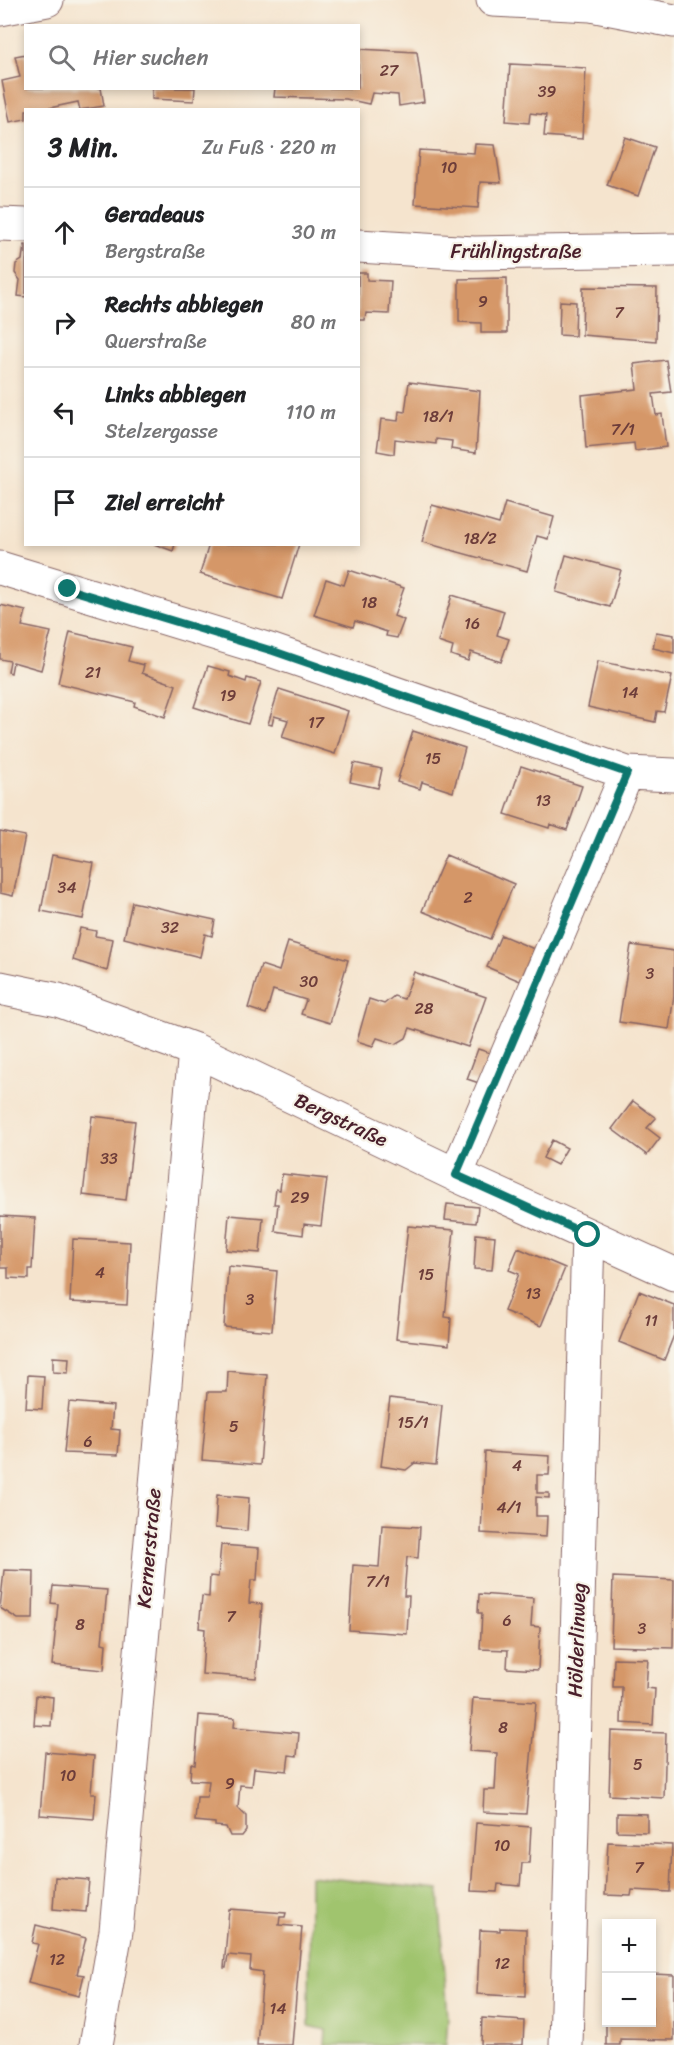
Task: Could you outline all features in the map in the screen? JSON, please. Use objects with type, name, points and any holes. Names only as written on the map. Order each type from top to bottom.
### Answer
[{"type":"street","points":[[0,9],[47,0]]},
{"type":"street","points":[[493,0],[594,2],[674,21]]},
{"type":"street","points":[[0,224],[24,225]]},
{"type":"street","name":"Frühlingstraße","points":[[360,246],[474,253],[674,250]]},
{"type":"street","points":[[0,568],[273,651],[627,773],[674,775]]},
{"type":"street","points":[[456,1175],[627,773]]},
{"type":"street","name":"Bergstraße","points":[[0,988],[58,1000],[195,1050],[456,1175],[674,1274]]},
{"type":"street","name":"Kernerstraße","points":[[96,2045],[116,1931],[195,1050]]},
{"type":"street","name":"Hölderlinweg","points":[[566,2045],[588,1235]]},
{"type":"green space","points":[[310,1876],[439,1890],[448,2018],[446,2045],[325,2045],[326,2030],[309,2026]]},
{"type":"building","points":[[360,49],[417,52],[424,102],[399,106],[398,95],[372,93],[369,104],[346,99],[274,97],[275,90],[360,90]]},
{"type":"building","points":[[24,54],[24,90],[101,90],[104,106],[80,108],[78,102],[50,108],[24,108],[24,119],[10,122],[2,81],[20,77],[15,56]]},
{"type":"building","points":[[510,64],[586,68],[582,139],[544,136],[546,115],[530,113],[529,123],[506,121]]},
{"type":"building","points":[[152,90],[195,90],[194,101],[152,99]]},
{"type":"building","points":[[625,137],[655,147],[638,196],[607,185]]},
{"type":"building","points":[[475,144],[495,145],[501,183],[480,182],[478,208],[415,204],[419,150],[474,153]]},
{"type":"building","points":[[24,245],[24,297],[18,296],[20,280],[15,273],[16,264],[22,260]]},
{"type":"building","points":[[360,273],[367,273],[367,280],[391,281],[389,314],[366,313],[365,320],[360,320]]},
{"type":"building","points":[[507,278],[507,333],[481,333],[481,323],[459,322],[459,279]]},
{"type":"building","points":[[583,287],[657,288],[656,341],[582,335]]},
{"type":"building","points":[[560,301],[576,302],[575,336],[559,335]]},
{"type":"building","points":[[666,360],[671,392],[653,394],[656,415],[662,414],[666,447],[635,451],[634,443],[586,448],[582,395],[637,389],[634,364]]},
{"type":"building","points":[[409,382],[480,391],[476,453],[451,449],[452,441],[436,439],[436,444],[395,439],[394,454],[377,451],[381,419],[398,421],[399,411],[405,412]]},
{"type":"building","points":[[505,503],[554,517],[548,539],[537,536],[527,571],[422,542],[432,505],[499,524]]},
{"type":"building","points":[[159,546],[174,546],[173,551]]},
{"type":"building","points":[[208,546],[298,546],[282,599],[200,574]]},
{"type":"building","points":[[566,555],[621,570],[610,607],[556,592]]},
{"type":"building","points":[[349,570],[404,588],[394,616],[404,620],[397,638],[386,636],[387,632],[355,621],[353,627],[314,615],[326,579],[344,585]]},
{"type":"building","points":[[452,595],[504,611],[497,635],[509,639],[501,662],[471,652],[468,661],[451,655],[453,647],[438,642]]},
{"type":"building","points":[[0,605],[26,611],[22,626],[51,632],[41,670],[13,662],[11,673],[8,672],[10,661],[0,659]]},
{"type":"building","points":[[70,632],[132,647],[128,661],[144,665],[142,673],[176,685],[165,717],[134,706],[135,702],[58,683]]},
{"type":"building","points":[[656,632],[674,635],[674,653],[653,648]]},
{"type":"building","points":[[598,661],[672,676],[664,712],[657,711],[655,722],[588,707]]},
{"type":"building","points":[[208,666],[230,672],[229,676],[246,682],[247,678],[261,682],[248,724],[194,707]]},
{"type":"building","points":[[279,689],[348,711],[335,754],[282,737],[288,720],[274,716],[272,725],[268,724]]},
{"type":"building","points":[[413,731],[465,748],[453,792],[422,782],[420,789],[397,782]]},
{"type":"building","points":[[354,763],[382,769],[378,788],[350,782]]},
{"type":"building","points":[[521,766],[582,786],[567,830],[550,824],[549,828],[505,814]]},
{"type":"building","points":[[0,831],[25,836],[13,896],[0,893]]},
{"type":"building","points":[[52,855],[94,863],[83,919],[41,911]]},
{"type":"building","points":[[446,855],[514,884],[490,939],[422,911]]},
{"type":"building","points":[[132,902],[215,920],[212,936],[205,934],[200,957],[124,938]]},
{"type":"building","points":[[80,928],[96,931],[95,936],[113,939],[107,971],[73,960]]},
{"type":"building","points":[[501,935],[534,949],[520,981],[487,967]]},
{"type":"building","points":[[288,942],[348,960],[330,1023],[301,1014],[306,1000],[273,990],[266,1014],[248,1008],[261,965],[279,971]]},
{"type":"building","points":[[631,945],[674,951],[674,996],[669,1029],[619,1022]]},
{"type":"building","points":[[414,972],[486,997],[468,1047],[410,1028],[406,1038],[396,1044],[377,1038],[373,1046],[357,1041],[369,999],[384,1004],[394,996],[404,999]]},
{"type":"building","points":[[478,1049],[493,1054],[482,1084],[467,1079]]},
{"type":"building","points":[[633,1101],[656,1118],[647,1128],[660,1138],[647,1155],[612,1129]]},
{"type":"building","points":[[92,1116],[135,1121],[126,1200],[83,1195]]},
{"type":"building","points":[[552,1140],[567,1148],[557,1165],[543,1158]]},
{"type":"building","points":[[282,1174],[327,1179],[321,1226],[304,1224],[303,1235],[275,1231],[278,1204],[274,1204],[276,1189],[280,1190]]},
{"type":"building","points":[[447,1204],[478,1207],[476,1223],[445,1220]]},
{"type":"building","points":[[229,1215],[263,1218],[260,1253],[226,1250]]},
{"type":"building","points":[[0,1216],[35,1218],[32,1269],[29,1269],[29,1279],[8,1278],[8,1268],[0,1268]]},
{"type":"building","points":[[408,1226],[454,1230],[445,1317],[451,1318],[449,1345],[396,1339]]},
{"type":"building","points":[[476,1234],[495,1236],[492,1270],[474,1269]]},
{"type":"building","points":[[73,1239],[130,1242],[127,1305],[70,1302]]},
{"type":"building","points":[[518,1248],[565,1268],[541,1326],[504,1311],[519,1274],[509,1270]]},
{"type":"building","points":[[228,1266],[277,1271],[272,1331],[224,1327]]},
{"type":"building","points":[[639,1291],[674,1305],[674,1335],[664,1360],[619,1342]]},
{"type":"building","points":[[53,1357],[69,1358],[68,1373],[53,1372]]},
{"type":"building","points":[[228,1371],[267,1375],[260,1465],[202,1460],[208,1392],[227,1392]]},
{"type":"building","points":[[28,1375],[44,1376],[42,1409],[26,1408]]},
{"type":"building","points":[[390,1398],[442,1405],[436,1465],[415,1463],[406,1470],[381,1466]]},
{"type":"building","points":[[69,1402],[113,1406],[111,1429],[120,1430],[118,1455],[64,1453]]},
{"type":"building","points":[[485,1452],[550,1456],[549,1475],[537,1475],[537,1493],[549,1493],[549,1498],[536,1497],[536,1516],[547,1516],[546,1537],[481,1533]]},
{"type":"building","points":[[217,1495],[249,1498],[247,1531],[215,1528]]},
{"type":"building","points":[[382,1525],[420,1527],[418,1558],[407,1557],[404,1596],[409,1596],[407,1634],[349,1630],[353,1565],[379,1567]]},
{"type":"building","points":[[221,1545],[259,1548],[257,1580],[251,1580],[249,1603],[262,1604],[256,1678],[202,1674],[205,1629],[199,1628],[202,1596],[209,1597],[210,1576],[218,1577]]},
{"type":"building","points":[[4,1570],[34,1571],[33,1619],[18,1619],[0,1608]]},
{"type":"building","points":[[613,1577],[674,1580],[673,1648],[611,1646]]},
{"type":"building","points":[[53,1586],[107,1590],[102,1643],[106,1644],[104,1670],[52,1665],[58,1604],[51,1603]]},
{"type":"building","points":[[479,1594],[533,1598],[531,1626],[540,1627],[538,1670],[507,1668],[508,1650],[480,1649],[482,1613],[478,1613]]},
{"type":"building","points":[[614,1658],[648,1659],[646,1688],[655,1689],[653,1725],[621,1723],[622,1687],[613,1687]]},
{"type":"building","points":[[36,1695],[53,1697],[51,1726],[34,1725]]},
{"type":"building","points":[[473,1698],[536,1702],[526,1814],[483,1812],[484,1790],[495,1790],[497,1753],[469,1751]]},
{"type":"building","points":[[199,1715],[235,1718],[234,1727],[299,1733],[297,1756],[289,1755],[287,1771],[254,1768],[252,1786],[240,1785],[238,1808],[246,1816],[246,1831],[242,1836],[230,1836],[226,1827],[215,1826],[215,1823],[195,1821],[197,1797],[207,1797],[209,1781],[190,1780],[191,1764],[195,1765]]},
{"type":"building","points":[[611,1731],[666,1733],[664,1798],[609,1795]]},
{"type":"building","points":[[45,1752],[94,1756],[91,1794],[96,1794],[94,1819],[40,1815]]},
{"type":"building","points":[[617,1813],[647,1814],[647,1832],[617,1831]]},
{"type":"building","points":[[476,1823],[531,1827],[529,1863],[522,1863],[520,1886],[498,1884],[497,1892],[471,1891]]},
{"type":"building","points":[[608,1842],[672,1845],[670,1892],[632,1890],[631,1896],[605,1895]]},
{"type":"building","points":[[55,1877],[89,1880],[86,1912],[53,1909]]},
{"type":"building","points":[[229,1909],[286,1913],[285,1917],[280,1917],[279,1925],[302,1927],[292,2045],[257,2045],[263,1972],[250,1970],[251,1957],[228,1955],[226,1968],[224,1968]]},
{"type":"building","points":[[36,1925],[86,1938],[77,1974],[84,1975],[79,1996],[28,1983],[38,1944],[32,1943]]},
{"type":"building","points":[[500,1928],[526,1929],[525,1997],[477,1994],[480,1930],[500,1931]]},
{"type":"building","points":[[656,1974],[674,1975],[674,2040],[620,2039],[620,2045],[606,2045],[606,2027],[656,2027]]},
{"type":"building","points":[[482,2018],[524,2021],[523,2045],[481,2045]]},
{"type":"route","points":[[68,589],[273,651],[627,773],[456,1175],[588,1235]]}]
